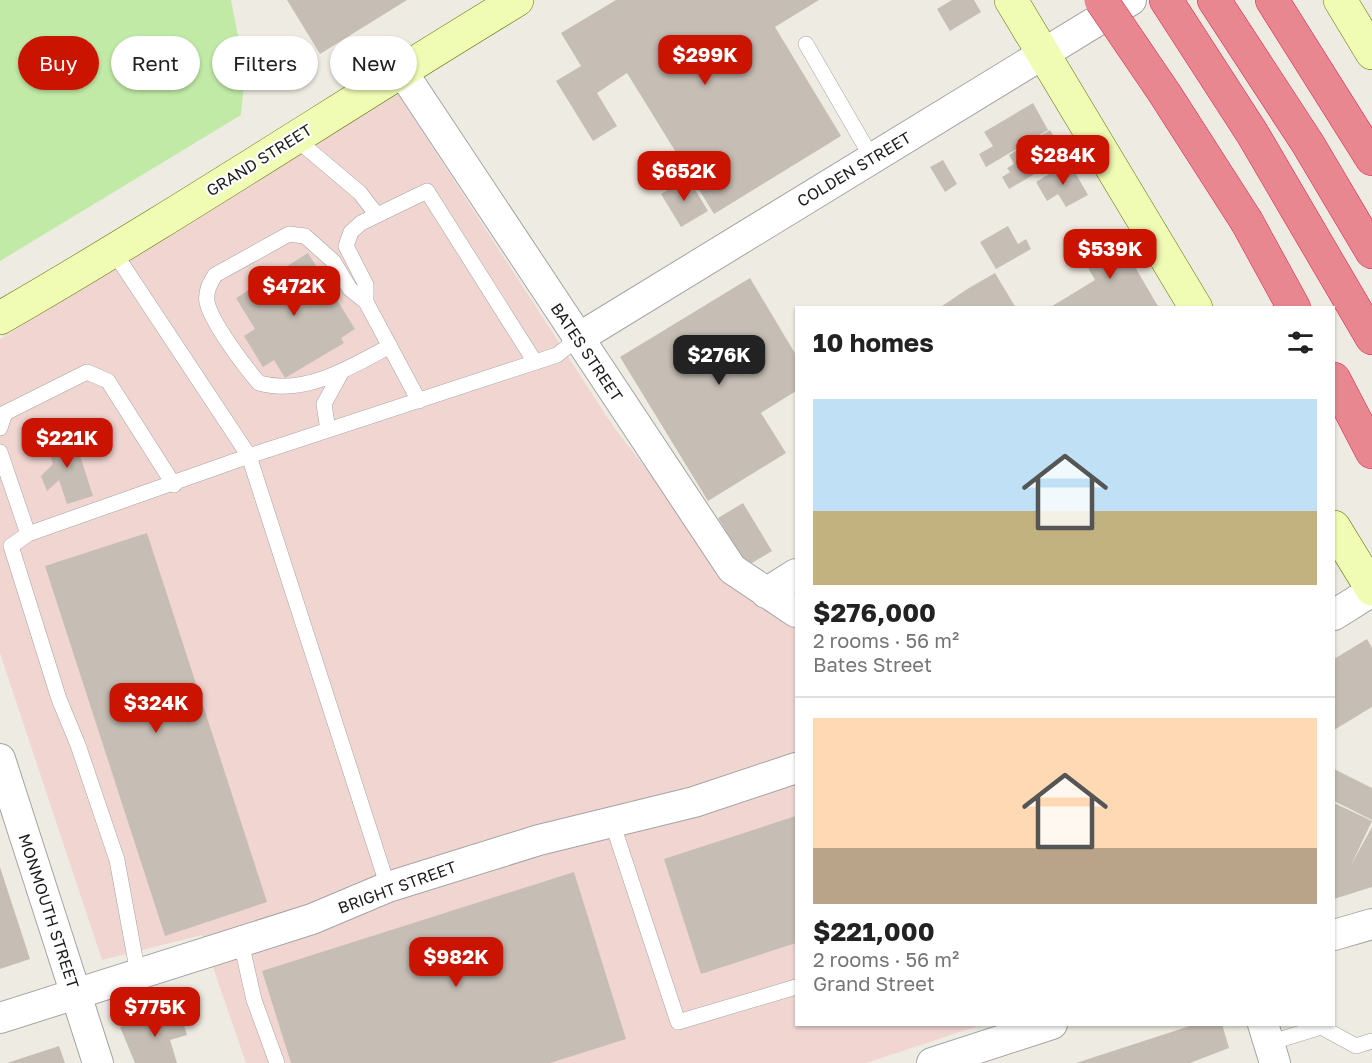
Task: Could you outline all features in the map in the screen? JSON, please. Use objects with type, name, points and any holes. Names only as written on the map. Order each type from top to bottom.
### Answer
[{"type":"highway","points":[[1101,0],[1165,94],[1246,222],[1293,306]]},
{"type":"highway","points":[[1166,0],[1252,133],[1372,338]]},
{"type":"highway","points":[[1214,0],[1308,144],[1372,252]]},
{"type":"highway","points":[[1272,0],[1370,154]]},
{"type":"highway","points":[[1335,381],[1372,452]]},
{"type":"main road","name":"GRAND STREET","points":[[417,60],[517,0]]},
{"type":"main road","points":[[1011,0],[1195,306]]},
{"type":"main road","points":[[1340,0],[1372,53]]},
{"type":"main road","name":"GRAND STREET","points":[[0,318],[114,252],[370,90]]},
{"type":"main road","points":[[1335,529],[1372,590]]},
{"type":"street","name":"COLDEN STREET","points":[[578,339],[1131,0]]},
{"type":"street","name":"BATES STREET","points":[[414,90],[732,569],[795,611]]},
{"type":"street","points":[[766,593],[795,575]]},
{"type":"street","points":[[1335,614],[1372,590]]},
{"type":"street","name":"MONMOUTH STREET","points":[[0,759],[98,1063]]},
{"type":"street","name":"BRIGHT STREET","points":[[0,1018],[312,919],[388,887],[539,840],[694,801],[795,768]]},
{"type":"street","points":[[1335,935],[1372,924]]},
{"type":"street","points":[[932,1063],[1046,1026]]},
{"type":"lane","points":[[806,44],[872,158]]},
{"type":"lane","points":[[295,138],[360,193],[377,215]]},
{"type":"lane","points":[[366,302],[366,285],[346,246],[351,232],[377,215],[428,191],[535,362]]},
{"type":"lane","points":[[390,346],[341,373],[295,386],[259,383],[212,314],[206,300],[208,287],[215,275],[289,234],[305,236],[333,261],[350,288],[366,302],[390,346],[419,400]]},
{"type":"lane","points":[[114,252],[249,456],[388,887]]},
{"type":"lane","points":[[138,974],[117,860],[78,745],[59,699],[11,546],[28,534],[174,485],[249,456],[557,355],[578,339]]},
{"type":"lane","points":[[0,428],[5,413],[87,372],[108,381],[174,485]]},
{"type":"lane","points":[[328,430],[324,404],[341,373]]},
{"type":"lane","points":[[0,452],[28,534]]},
{"type":"lane","points":[[612,822],[678,1022],[795,987]]},
{"type":"lane","points":[[241,942],[254,1000],[278,1063]]},
{"type":"lane","points":[[1269,1044],[1321,1027],[1356,1046],[1372,1041]]},
{"type":"shaded area","points":[[398,94],[613,426],[729,576],[795,615],[795,1026],[978,1026],[866,1063],[246,1063],[202,935],[102,960],[0,653],[0,339]]},
{"type":"green space","points":[[0,0],[231,0],[238,36],[212,36],[212,90],[243,90],[241,115],[0,261]]},
{"type":"building","points":[[287,0],[407,0],[349,36],[330,36],[330,48],[320,54],[318,36],[309,36]]},
{"type":"building","points":[[616,0],[819,0],[775,27],[841,136],[714,214],[627,73],[597,93],[617,126],[593,141],[556,81],[581,66],[561,33]]},
{"type":"building","points":[[952,0],[974,0],[981,12],[950,31],[937,9]]},
{"type":"building","points":[[1033,103],[1048,130],[986,167],[979,154],[993,146],[984,132]]},
{"type":"building","points":[[1050,130],[1065,156],[1009,189],[1002,177],[1010,172],[1007,168],[1014,164],[1009,155]]},
{"type":"building","points":[[943,160],[957,184],[945,192],[930,167]]},
{"type":"building","points":[[1069,162],[1088,195],[1066,207],[1058,194],[1047,201],[1036,182]]},
{"type":"building","points":[[688,178],[708,211],[681,227],[661,194]]},
{"type":"building","points":[[1008,226],[1018,244],[1026,239],[1031,249],[996,269],[980,242]]},
{"type":"building","points":[[1114,231],[1158,306],[1052,306],[1095,280],[1079,252]]},
{"type":"building","points":[[308,253],[355,329],[341,338],[344,343],[285,378],[274,360],[263,367],[244,336],[255,329],[236,298]]},
{"type":"building","points":[[995,273],[1015,306],[942,306]]},
{"type":"building","points":[[750,278],[795,353],[795,392],[761,413],[786,453],[708,501],[620,357]]},
{"type":"building","points":[[72,431],[93,496],[67,504],[59,480],[47,491],[41,476],[53,464],[45,440]]},
{"type":"building","points":[[743,503],[772,551],[747,566],[718,518]]},
{"type":"building","points":[[147,533],[267,902],[165,936],[45,566]]},
{"type":"building","points":[[1367,639],[1372,648],[1372,707],[1335,729],[1335,658]]},
{"type":"building","points":[[1335,770],[1372,788],[1372,820],[1335,802]]},
{"type":"building","points":[[1335,803],[1372,821],[1351,865],[1372,827],[1372,887],[1335,899]]},
{"type":"building","points":[[795,816],[795,943],[701,974],[664,859]]},
{"type":"building","points":[[0,867],[30,959],[0,969]]},
{"type":"building","points":[[574,872],[626,1039],[550,1063],[291,1063],[262,971]]},
{"type":"building","points":[[179,1009],[187,1035],[170,1040],[177,1063],[135,1063],[120,1027]]},
{"type":"building","points":[[1190,1026],[1223,1026],[1229,1048],[1190,1063],[1076,1063]]},
{"type":"building","points":[[59,1046],[65,1063],[7,1063]]}]
